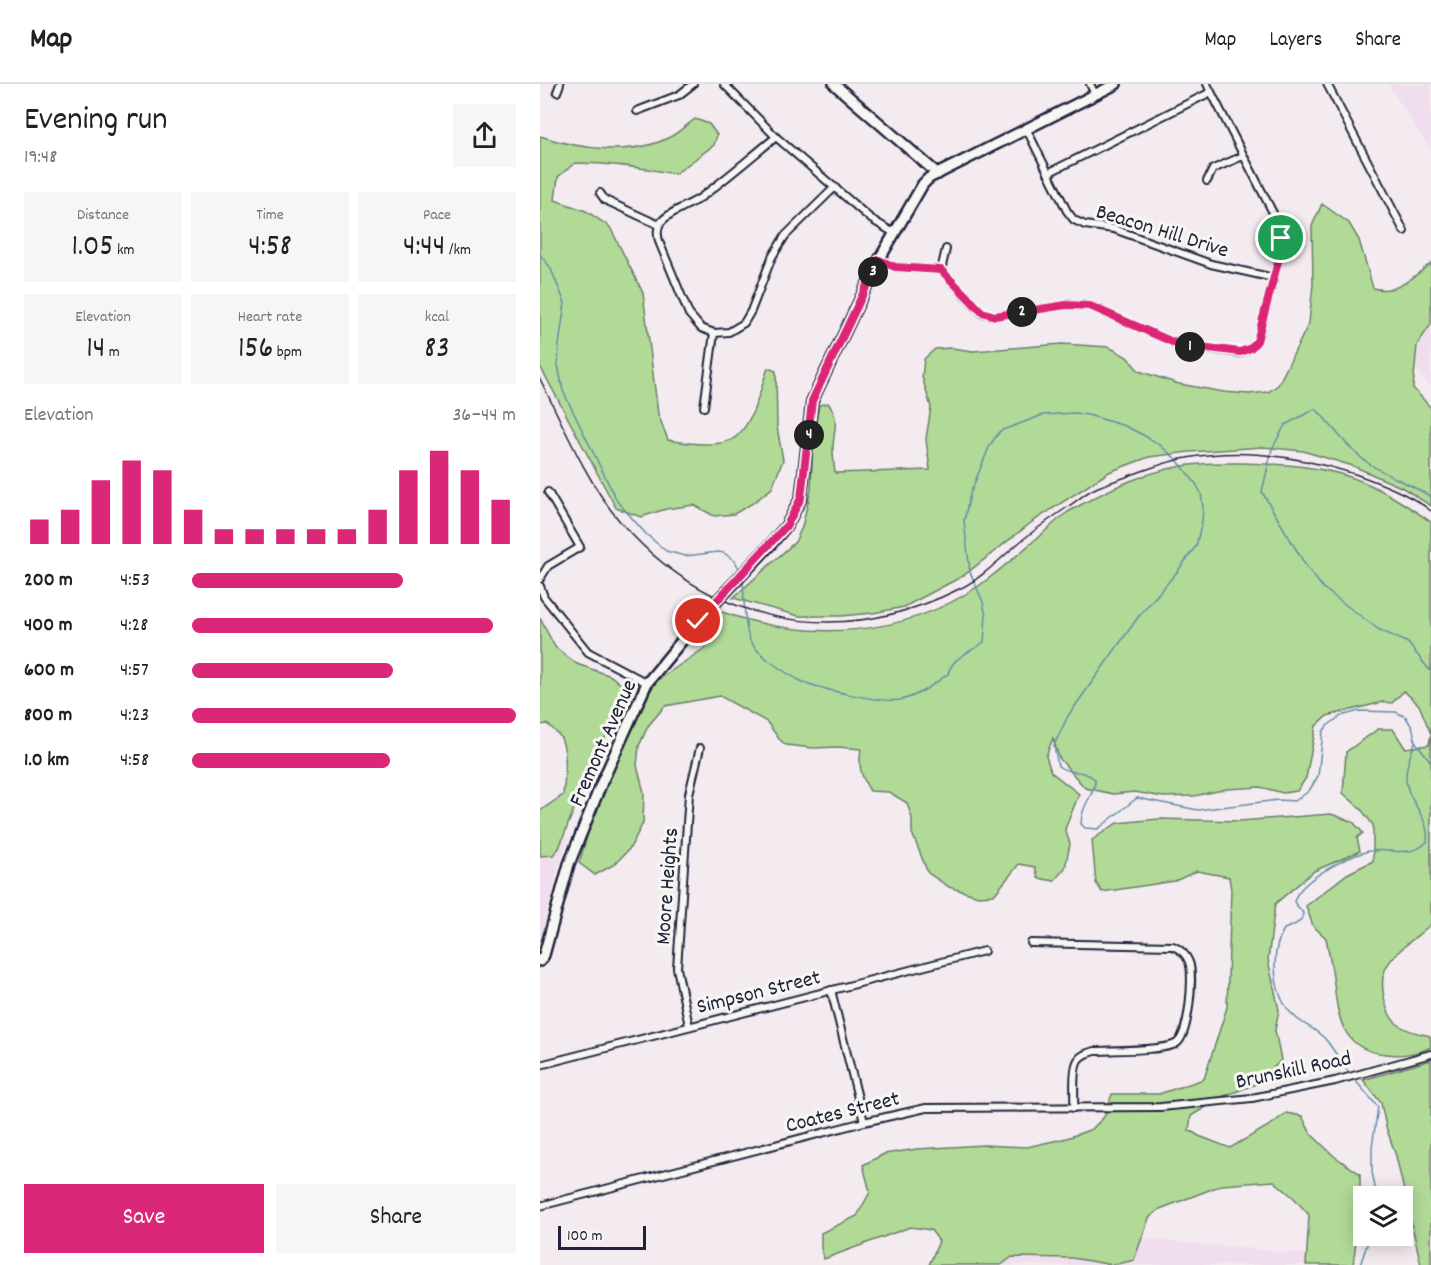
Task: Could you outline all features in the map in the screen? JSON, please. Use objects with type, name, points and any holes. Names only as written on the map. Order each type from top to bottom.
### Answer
[{"type":"main road","points":[[834,84],[938,174]]},
{"type":"main road","name":"Fremont Avenue","points":[[540,961],[544,955],[569,864],[602,782],[647,683],[698,621],[787,525],[801,498],[812,401],[879,260],[918,191],[929,178],[1116,84]]},
{"type":"street","points":[[557,92],[560,84]]},
{"type":"street","points":[[637,111],[679,95],[693,84]]},
{"type":"street","points":[[724,84],[776,137],[871,219],[894,233]]},
{"type":"street","points":[[1090,84],[1095,94]]},
{"type":"street","points":[[879,260],[895,267],[941,270],[982,312],[995,316],[1066,305],[1090,306],[1177,344],[1240,352],[1251,348],[1257,341],[1279,258],[1281,238],[1273,213],[1207,84]]},
{"type":"street","points":[[1328,84],[1404,231]]},
{"type":"street","points":[[1048,173],[1211,92]]},
{"type":"street","name":"Beacon Hill Drive","points":[[1026,128],[1067,211],[1074,220],[1085,225],[1114,229],[1211,264],[1274,278]]},
{"type":"street","points":[[776,137],[708,192],[688,206],[670,214],[658,225],[660,244],[689,314],[701,328],[714,333],[729,332],[744,322],[751,311],[772,257],[785,236],[835,188]]},
{"type":"street","points":[[1207,181],[1213,169],[1243,156]]},
{"type":"street","points":[[600,193],[605,200],[658,225]]},
{"type":"street","points":[[941,270],[946,249]]},
{"type":"street","points":[[704,407],[714,333]]},
{"type":"street","points":[[540,579],[548,566],[580,547],[548,492]]},
{"type":"street","points":[[540,586],[544,597],[588,652],[647,683]]},
{"type":"street","name":"Moore Heights","points":[[689,1026],[677,968],[689,794],[700,748]]},
{"type":"street","points":[[1031,943],[1173,946],[1179,949],[1189,962],[1191,972],[1183,1037],[1171,1046],[1095,1051],[1084,1054],[1075,1067],[1074,1108]]},
{"type":"street","name":"Simpson Street","points":[[540,1065],[984,951]]},
{"type":"street","points":[[831,990],[864,1122]]},
{"type":"street","name":"Brunskill Road","points":[[1161,1107],[1252,1098],[1335,1081],[1431,1054]]},
{"type":"street","name":"Coates Street","points":[[540,1206],[926,1108],[1161,1107]]},
{"type":"shaded area","points":[[1388,84],[1431,84],[1431,151]]},
{"type":"shaded area","points":[[1431,272],[1431,387],[1375,318]]},
{"type":"shaded area","points":[[540,838],[568,838],[540,941]]},
{"type":"shaded area","points":[[961,1222],[1340,1257],[1339,1265],[958,1265]]},
{"type":"green space","points":[[695,119],[709,124],[717,135],[714,145],[675,174],[625,166],[575,163],[558,177],[555,200],[586,211],[610,227],[643,293],[658,414],[668,440],[713,444],[723,443],[737,436],[748,422],[768,368],[776,371],[777,427],[783,460],[772,488],[734,514],[714,516],[694,505],[666,509],[641,517],[616,508],[540,366],[540,136],[589,147],[624,149],[657,143],[672,136]]},
{"type":"green space","points":[[1322,204],[1349,223],[1359,240],[1373,288],[1381,290],[1397,287],[1431,263],[1431,324],[1417,345],[1413,388],[1431,408],[1431,506],[1403,488],[1353,466],[1303,451],[1263,447],[1149,457],[1109,472],[1032,522],[963,576],[904,607],[841,616],[799,616],[733,598],[795,542],[802,527],[811,489],[813,437],[819,405],[828,403],[834,415],[835,473],[930,470],[926,439],[931,407],[922,377],[924,359],[935,349],[952,348],[973,351],[1062,344],[1109,347],[1127,357],[1139,371],[1179,384],[1224,392],[1249,394],[1268,392],[1278,385],[1309,323],[1313,284],[1312,226]]},
{"type":"green space","points":[[1236,463],[1303,467],[1336,473],[1384,492],[1431,522],[1431,734],[1419,705],[1404,691],[1392,703],[1383,702],[1327,716],[1316,726],[1306,778],[1297,791],[1283,793],[1260,787],[1227,789],[1194,796],[1163,797],[1135,792],[1113,794],[1085,788],[1059,758],[1053,738],[1046,756],[1051,772],[1079,794],[1065,829],[1070,844],[1065,868],[1054,881],[1038,878],[1035,867],[1019,864],[994,895],[978,896],[949,887],[928,873],[912,833],[912,818],[907,803],[889,792],[870,791],[861,771],[861,749],[786,745],[767,722],[720,696],[665,706],[648,726],[639,746],[637,766],[644,792],[643,823],[630,848],[615,864],[595,875],[579,863],[595,810],[628,732],[650,691],[659,679],[705,648],[703,630],[722,612],[755,622],[821,631],[854,630],[887,625],[919,616],[950,603],[980,585],[1065,514],[1099,495],[1148,474],[1182,466]]},
{"type":"green space","points":[[540,618],[555,647],[577,664],[611,676],[624,687],[623,701],[587,775],[559,848],[553,855],[540,856],[540,811],[563,795],[565,751],[557,732],[547,724],[540,725]]},
{"type":"green space","points":[[1378,729],[1393,729],[1405,748],[1429,745],[1431,734],[1431,924],[1393,957],[1383,976],[1383,990],[1386,1005],[1396,1023],[1404,1028],[1430,1036],[1431,1047],[1403,1055],[1372,1052],[1360,1047],[1345,1031],[1338,1009],[1326,938],[1313,926],[1306,906],[1347,874],[1373,861],[1373,825],[1361,809],[1343,793],[1346,752]]},
{"type":"green space","points":[[1331,814],[1353,822],[1363,833],[1357,838],[1360,851],[1314,871],[1275,904],[1268,960],[1279,1010],[1275,1030],[1281,1060],[1259,1083],[1224,1096],[1191,1116],[1189,1130],[1230,1148],[1272,1124],[1286,1113],[1302,1116],[1311,1134],[1334,1156],[1360,1174],[1360,1186],[1353,1186],[1353,1246],[1355,1246],[1353,1265],[1306,1265],[1309,1215],[1274,1181],[1222,1185],[1160,1209],[1149,1218],[1134,1260],[1113,1265],[1072,1258],[1012,1257],[1001,1265],[929,1265],[939,1241],[931,1230],[910,1227],[824,1259],[821,1233],[857,1216],[870,1192],[863,1165],[884,1154],[917,1149],[984,1145],[1027,1147],[1067,1138],[1092,1129],[1104,1117],[1112,1094],[1159,1094],[1204,1079],[1227,1007],[1231,890],[1229,877],[1197,871],[1175,881],[1102,892],[1096,883],[1092,840],[1117,823],[1159,819],[1239,821]]},
{"type":"green space","points":[[1431,1060],[1431,1265],[1421,1265],[1413,1230],[1413,1186],[1403,1186],[1381,1103],[1363,1080]]},
{"type":"waterway","points":[[540,255],[550,267],[565,303],[558,365],[563,391],[617,501],[646,534],[666,551],[685,556],[724,553],[735,561],[741,572]]},
{"type":"waterway","points":[[1431,497],[1368,463],[1315,409],[1285,425],[1272,449],[1262,492],[1306,566],[1323,588],[1378,629],[1408,643],[1431,672]]},
{"type":"waterway","points":[[743,579],[745,618],[749,638],[757,650],[780,668],[801,681],[850,695],[891,700],[913,696],[948,674],[953,663],[984,642],[986,616],[983,602],[970,572],[964,521],[970,494],[990,445],[1000,431],[1043,415],[1075,413],[1088,415],[1125,426],[1160,445],[1178,461],[1196,484],[1201,493],[1203,508],[1196,546],[1139,616],[1068,716],[1054,745],[1058,766],[1067,771],[1084,773],[1095,779],[1093,790],[1083,811],[1081,824],[1085,828],[1098,829],[1137,798],[1198,810],[1278,800],[1295,801],[1309,791],[1318,776],[1323,732],[1327,726],[1341,716],[1359,711],[1396,712],[1406,717],[1413,729],[1415,741],[1431,762]]},
{"type":"waterway","points":[[1351,1075],[1327,1041],[1287,1008],[1277,986],[1275,962],[1277,950],[1284,929],[1301,920],[1303,913],[1294,902],[1297,894],[1324,871],[1365,852],[1413,850],[1427,842],[1425,824],[1406,784],[1407,767],[1415,742]]},
{"type":"waterway","points":[[1354,1079],[1378,1107],[1372,1147],[1375,1186]]},
{"type":"waterway","points":[[1360,1265],[1367,1246]]},
{"type":"railway","points":[[540,379],[596,488],[618,519],[653,555],[691,583],[732,604],[775,617],[820,622],[866,619],[912,608],[974,581],[1020,541],[1092,490],[1158,465],[1187,458],[1229,453],[1272,456],[1314,463],[1384,485],[1414,499],[1431,511]]},
{"type":"route","points":[[698,621],[787,525],[801,498],[812,401],[879,260],[895,267],[941,270],[982,312],[995,316],[1066,305],[1090,306],[1177,344],[1240,352],[1251,348],[1257,341],[1279,258],[1281,238]]}]
